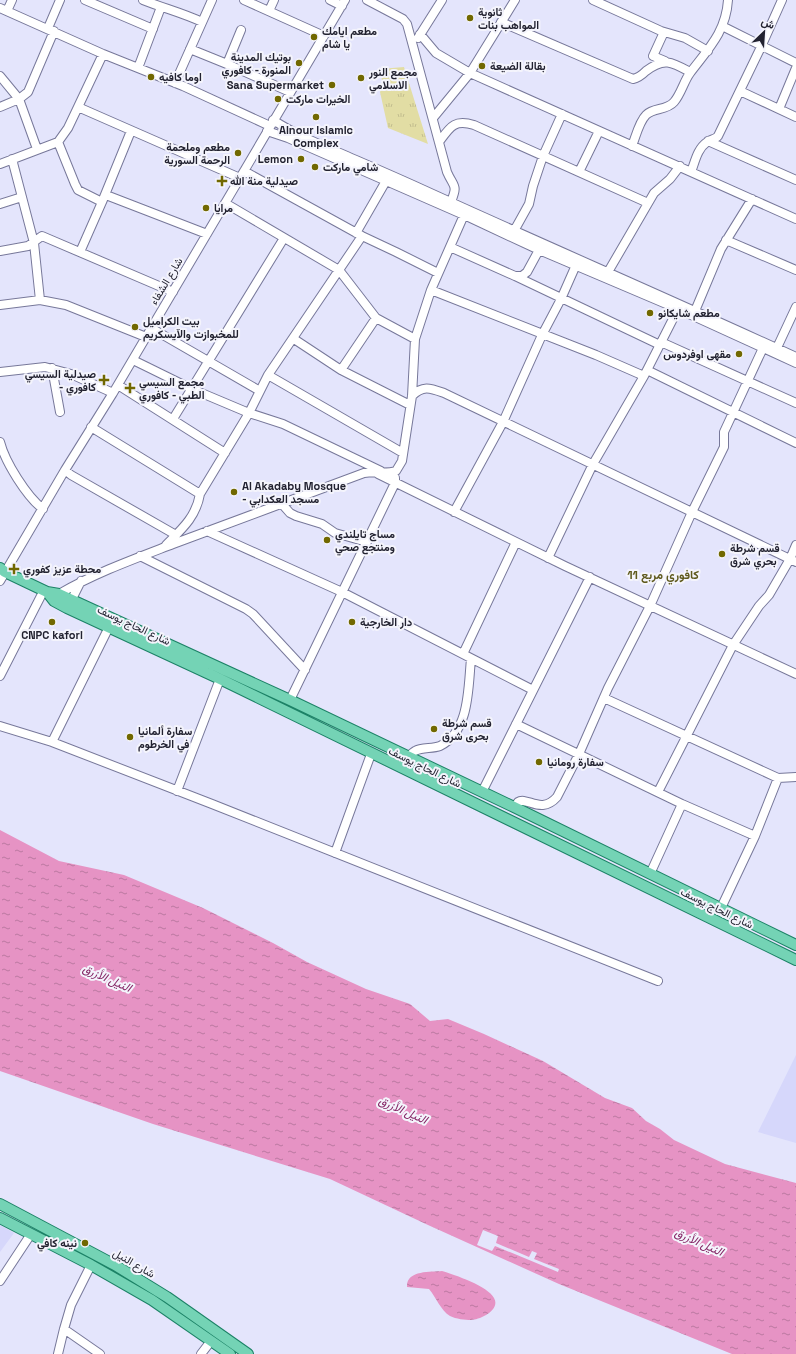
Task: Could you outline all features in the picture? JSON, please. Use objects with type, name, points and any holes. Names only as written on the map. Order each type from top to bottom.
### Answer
[{"type":"main road","name":"شارع الحاج يوسف","points":[[2,574],[46,591],[69,604],[290,700],[514,807],[796,945]]},
{"type":"main road","name":"شارع الحاج يوسف","points":[[69,604],[109,627],[220,679],[796,960]]},
{"type":"main road","points":[[403,769],[408,756]]},
{"type":"main road","name":"شارع النيل","points":[[0,1204],[115,1265],[167,1297],[248,1354]]},
{"type":"main road","points":[[0,1218],[91,1265],[152,1300],[230,1354]]},
{"type":"street","points":[[12,0],[4,9],[103,54],[175,83],[270,126],[288,138],[464,215],[539,250],[678,309],[763,348],[776,350],[796,363]]},
{"type":"street","points":[[0,107],[19,99],[28,92],[51,30],[60,0]]},
{"type":"street","points":[[85,0],[153,29]]},
{"type":"street","points":[[102,8],[106,0]]},
{"type":"street","points":[[143,0],[183,13],[202,22]]},
{"type":"street","points":[[175,83],[212,0]]},
{"type":"street","points":[[244,0],[324,36]]},
{"type":"street","points":[[269,11],[274,0]]},
{"type":"street","points":[[330,0],[344,3]]},
{"type":"street","points":[[367,0],[403,19],[407,24],[414,44],[447,172],[455,187],[451,202]]},
{"type":"street","points":[[414,44],[442,0]]},
{"type":"street","points":[[433,118],[470,73],[515,0]]},
{"type":"street","points":[[593,0],[664,32],[685,38],[708,51]]},
{"type":"street","points":[[632,146],[642,120],[646,115],[669,106],[675,101],[690,72],[708,51],[722,26],[728,8],[728,0]]},
{"type":"street","points":[[691,172],[699,152],[708,141],[715,140],[718,136],[782,0]]},
{"type":"street","name":"شارع الشفاء","points":[[2,574],[133,360],[290,92],[344,3]]},
{"type":"street","points":[[138,68],[161,7]]},
{"type":"street","points":[[501,22],[633,79],[637,79],[656,64],[668,62]]},
{"type":"street","points":[[722,26],[761,47],[796,63]]},
{"type":"street","points":[[227,64],[241,30]]},
{"type":"street","points":[[664,32],[653,56],[678,65],[690,72]]},
{"type":"street","points":[[420,34],[436,53],[470,73],[796,218]]},
{"type":"street","points":[[190,49],[290,92]]},
{"type":"street","points":[[0,164],[58,142],[68,128],[103,54]]},
{"type":"street","points":[[779,109],[796,68]]},
{"type":"street","points":[[1,79],[19,99],[38,149]]},
{"type":"street","points":[[740,92],[796,117]]},
{"type":"street","points":[[78,107],[131,131],[242,174],[359,235],[438,273]]},
{"type":"street","points":[[514,231],[529,204],[543,156],[562,114]]},
{"type":"street","points":[[439,142],[448,129],[454,125],[464,122],[474,125],[648,203]]},
{"type":"street","points":[[270,126],[286,128],[303,137],[385,172],[695,311],[776,350],[796,357]]},
{"type":"street","points":[[80,252],[131,131]]},
{"type":"street","points":[[579,172],[598,131]]},
{"type":"street","points":[[708,141],[796,180]]},
{"type":"street","points":[[58,142],[78,190],[207,234]]},
{"type":"street","points":[[12,159],[34,243],[40,300]]},
{"type":"street","points":[[608,272],[654,194],[670,179],[680,166]]},
{"type":"street","points":[[164,548],[194,514],[200,494],[249,413],[268,375],[294,339],[339,270],[359,235],[386,181],[385,172]]},
{"type":"street","points":[[0,204],[22,197]]},
{"type":"street","points":[[695,311],[721,249],[752,199]]},
{"type":"street","points":[[225,203],[339,270],[376,318],[415,339]]},
{"type":"street","points":[[56,598],[82,581],[140,556],[364,473],[386,473],[396,471],[400,467],[403,453],[412,396],[415,339],[431,290],[464,215]]},
{"type":"street","points":[[0,251],[28,246],[42,236],[173,292]]},
{"type":"street","points":[[174,419],[284,238]]},
{"type":"street","points":[[726,240],[796,270]]},
{"type":"street","points":[[450,247],[561,299],[796,403]]},
{"type":"street","points":[[514,276],[522,276],[527,272],[539,250]]},
{"type":"street","points":[[454,512],[502,422],[576,265]]},
{"type":"street","points":[[431,290],[542,335],[645,373],[733,412],[796,443]]},
{"type":"street","points":[[0,305],[40,300],[66,305],[146,337]]},
{"type":"street","points":[[776,350],[796,307]]},
{"type":"street","points":[[548,558],[593,464],[645,373],[678,309]]},
{"type":"street","points":[[341,370],[376,318]]},
{"type":"street","points":[[151,328],[260,392]]},
{"type":"street","points":[[294,339],[341,370],[410,405]]},
{"type":"street","points":[[514,807],[518,802],[522,801],[547,805],[557,797],[579,754],[608,688],[650,606],[692,512],[724,447],[724,432],[763,348]]},
{"type":"street","points":[[133,360],[192,389],[249,413],[283,424],[386,473]]},
{"type":"street","points":[[0,372],[45,367],[52,368],[71,374],[113,393]]},
{"type":"street","points":[[52,368],[60,412]]},
{"type":"street","points":[[268,375],[403,453]]},
{"type":"street","points":[[118,385],[174,419],[225,453]]},
{"type":"street","points":[[412,396],[418,390],[424,388],[434,389],[793,560]]},
{"type":"street","points":[[91,428],[200,494]]},
{"type":"street","points":[[0,442],[7,460],[20,481],[34,502],[43,509]]},
{"type":"street","points":[[65,470],[71,475],[176,535]]},
{"type":"street","points":[[290,700],[395,483],[396,471]]},
{"type":"street","points":[[374,472],[548,558],[796,674]]},
{"type":"street","points":[[282,504],[290,513],[296,516],[322,524],[335,533],[366,542]]},
{"type":"street","points":[[207,531],[342,592],[533,690]]},
{"type":"street","points":[[463,654],[516,542]]},
{"type":"street","points":[[658,792],[733,645],[759,606],[769,595],[793,560],[796,545]]},
{"type":"street","points":[[140,556],[246,609],[253,614],[305,670]]},
{"type":"street","points":[[482,792],[590,577]]},
{"type":"street","points":[[69,604],[82,581]]},
{"type":"street","points":[[0,676],[46,591]]},
{"type":"street","points":[[52,742],[109,627]]},
{"type":"street","points":[[408,756],[416,750],[438,747],[450,740],[457,731],[462,722],[466,707],[471,659]]},
{"type":"street","points":[[177,791],[220,679]]},
{"type":"street","points":[[604,698],[778,778],[796,776]]},
{"type":"street","points":[[516,724],[682,804],[755,836]]},
{"type":"street","points":[[0,726],[52,742],[658,981]]},
{"type":"street","points":[[335,853],[371,754]]},
{"type":"street","points":[[721,908],[755,836],[778,778]]},
{"type":"street","points":[[650,874],[682,804]]},
{"type":"street","points":[[0,1281],[31,1234]]},
{"type":"street","points":[[58,1354],[71,1305],[91,1265]]},
{"type":"street","points":[[64,1329],[100,1354]]},
{"type":"street","points":[[202,1354],[212,1341]]},
{"type":"shaded area","points":[[796,1055],[796,1143],[758,1132]]},
{"type":"shaded area","points":[[0,1225],[14,1233],[0,1252]]},
{"type":"green space","points":[[404,67],[428,144],[388,128],[380,92],[383,86],[380,69]]},
{"type":"water","name":"النيل الأزرق","points":[[0,830],[59,861],[124,875],[203,908],[307,962],[366,989],[410,1004],[430,1021],[448,1019],[543,1061],[605,1098],[632,1108],[646,1121],[660,1129],[674,1140],[725,1164],[796,1183],[796,1354],[732,1354],[559,1284],[330,1179],[153,1124],[0,1071]]},
{"type":"water","points":[[442,1271],[455,1275],[485,1289],[494,1298],[495,1306],[488,1314],[475,1320],[455,1318],[444,1311],[429,1289],[407,1287],[410,1277],[420,1273]]},
{"type":"pier","points":[[483,1230],[498,1236],[496,1243],[529,1257],[532,1251],[537,1253],[534,1259],[559,1269],[558,1272],[495,1246],[492,1251],[477,1245]]},
{"type":"place","name":"ثانوية المواهب بنات","points":[[470,18]]},
{"type":"place","name":"مطعم ايامك يا شام","points":[[314,37]]},
{"type":"place","name":"بوتيك المدينة المنورة - كافوري","points":[[299,63]]},
{"type":"place","name":"بقالة الضيعة","points":[[482,66]]},
{"type":"place","name":"اوما كافيه","points":[[151,77]]},
{"type":"place","name":"مجمع النور الاسلامي","points":[[361,78]]},
{"type":"place","name":"Sana Supermarket","points":[[332,85]]},
{"type":"place","name":"الخيرات ماركت","points":[[278,99]]},
{"type":"place","name":"Alnour Islamic Complex","points":[[316,117]]},
{"type":"place","name":"مطعم وملحمة الرحمة السورية","points":[[238,153]]},
{"type":"place","name":"Lemon","points":[[301,159]]},
{"type":"place","name":"شامي ماركت","points":[[315,167]]},
{"type":"place","name":"صيدلية منة الله","points":[[222,181]]},
{"type":"place","name":"مرايا","points":[[206,208]]},
{"type":"place","name":"مطعم شايكانو","points":[[650,313]]},
{"type":"place","name":"بيت الكراميل للمخبوازت والآيسكريم","points":[[135,327]]},
{"type":"place","name":"مقهى اوفردوس","points":[[739,354]]},
{"type":"place","name":"صيدلية السيسي - كافوري","points":[[104,380]]},
{"type":"place","name":"مجمع السيسي الطبي - كافوري","points":[[130,388]]},
{"type":"place","name":"Al Akadaby Mosque - مسجد العكدابي","points":[[234,492]]},
{"type":"place","name":"مساج تايلندي ومنتجع صحي","points":[[327,540]]},
{"type":"place","name":"قسم شرطة بحري شرق","points":[[722,554]]},
{"type":"place","name":"محطة عزيز كفوري","points":[[14,569]]},
{"type":"place","name":"CNPC kafori","points":[[52,622]]},
{"type":"place","name":"دار الخارجية","points":[[352,622]]},
{"type":"place","name":"قسم شرطة بحرى شرق","points":[[434,729]]},
{"type":"place","name":"سفارة ألمانيا في الخرطوم","points":[[130,737]]},
{"type":"place","name":"سفارة رومانيا","points":[[539,762]]},
{"type":"place","name":"نينه كافي","points":[[85,1243]]},
{"type":"district","name":"كافوري مربع 11","points":[[663,575]]}]
